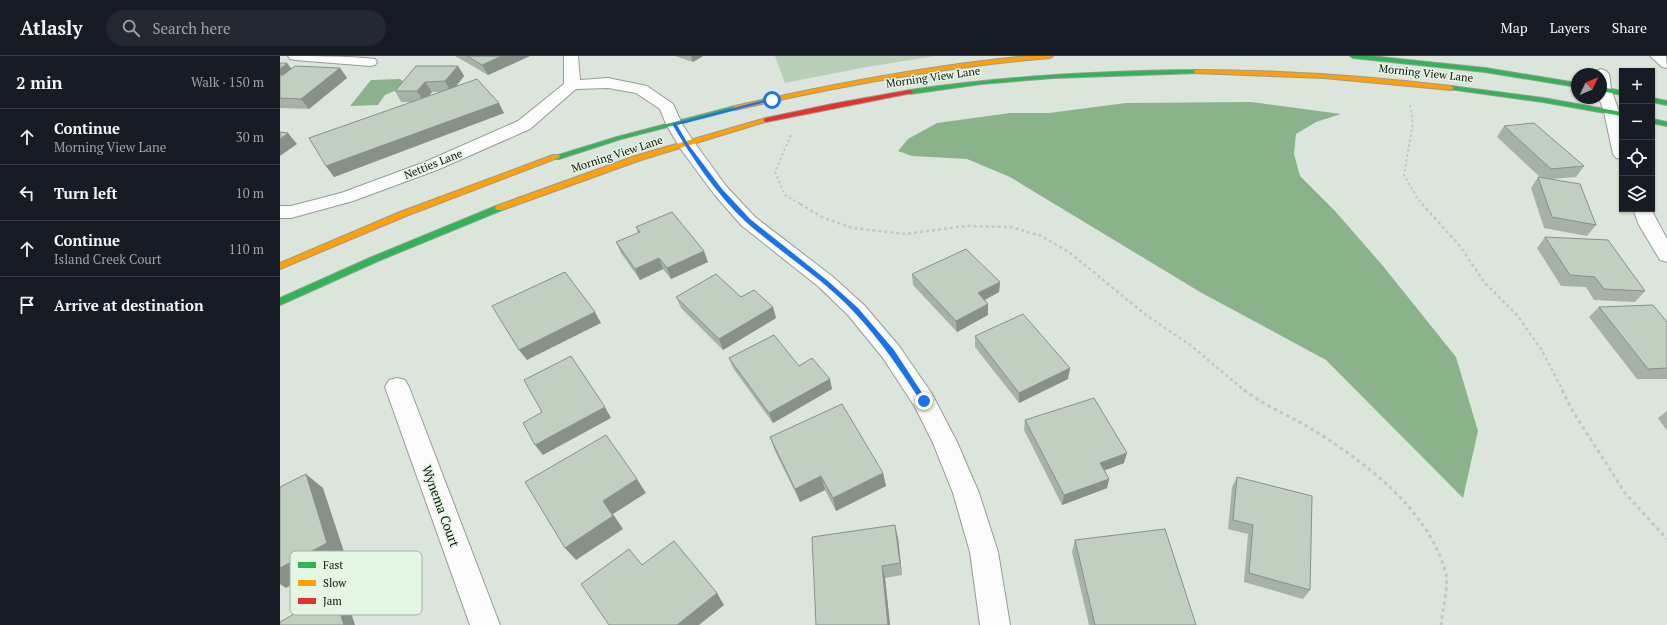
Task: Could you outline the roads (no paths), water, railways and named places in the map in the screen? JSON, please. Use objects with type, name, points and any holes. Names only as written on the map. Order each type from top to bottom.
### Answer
[{"type":"street","points":[[296,56],[370,62]]},
{"type":"street","points":[[571,56],[572,85],[608,83],[641,89],[667,107],[674,124],[686,144],[720,190],[748,221],[826,282],[856,310],[891,352],[924,401],[945,442],[966,494],[984,552],[995,625]]},
{"type":"street","name":"Morning View Lane","points":[[280,266],[380,222],[498,177],[584,148],[785,96],[862,80],[909,72],[1050,56]]},
{"type":"street","name":"Morning View Lane","points":[[1352,56],[1485,70],[1571,84]]},
{"type":"street","points":[[1657,56],[1667,64]]},
{"type":"street","name":"Morning View Lane","points":[[280,302],[390,251],[512,203],[601,171],[766,120],[895,94],[1013,79],[1128,71],[1252,72],[1361,78],[1492,92],[1617,113]]},
{"type":"street","points":[[1607,82],[1619,91]]},
{"type":"street","name":"Netties Lane","points":[[280,212],[291,212],[347,197],[430,166],[524,125],[572,85]]},
{"type":"street","points":[[1607,91],[1617,113],[1620,140]]},
{"type":"street","points":[[1655,101],[1667,103]]},
{"type":"street","points":[[1655,122],[1667,124]]},
{"type":"street","points":[[1643,212],[1649,225],[1667,255]]},
{"type":"street","name":"Wynema Court","points":[[397,387],[484,625]]}]
